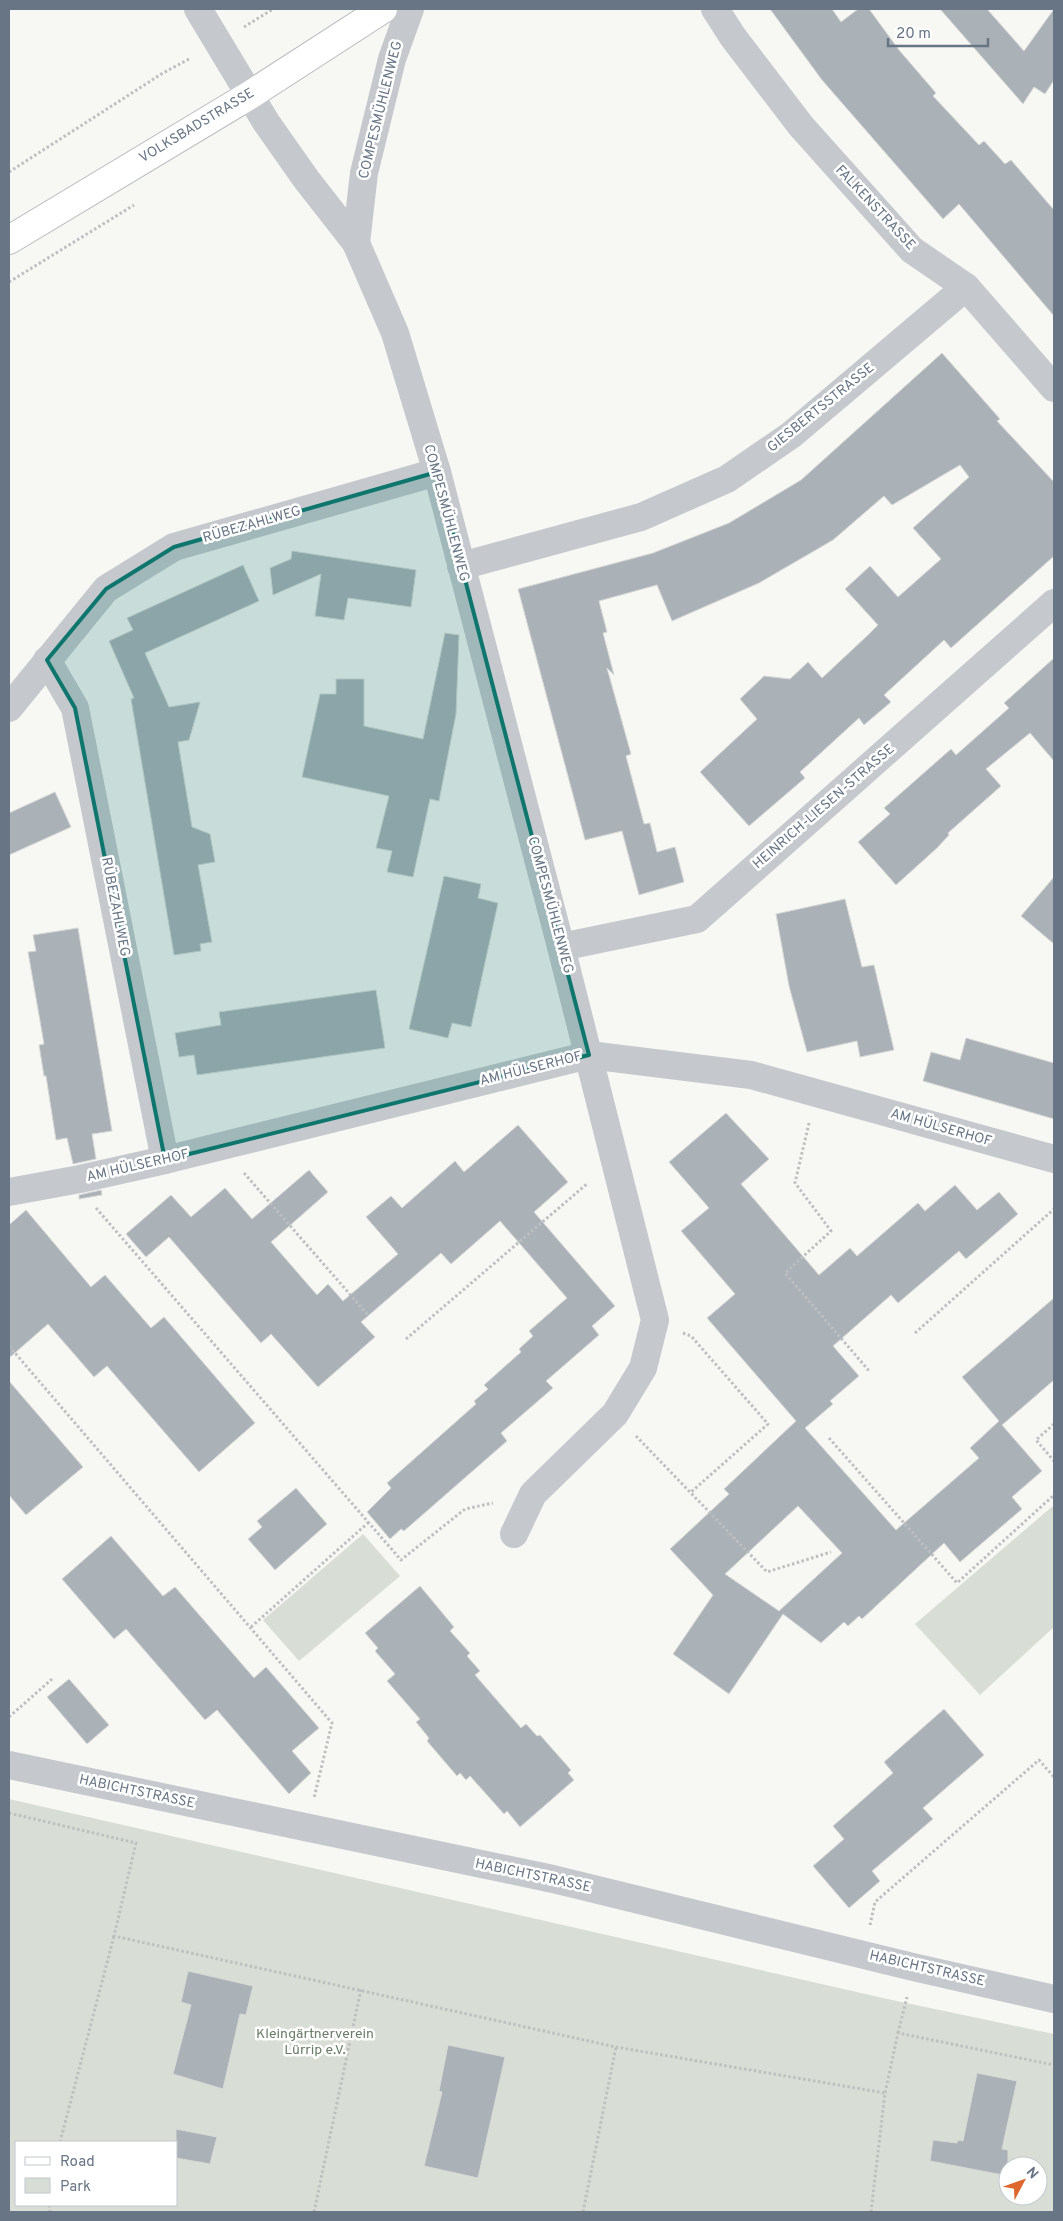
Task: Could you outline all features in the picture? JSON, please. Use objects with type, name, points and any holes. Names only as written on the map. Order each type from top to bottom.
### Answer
[{"type":"main road","name":"VOLKSBADSTRASSE","points":[[9,240],[250,95],[383,9]]},
{"type":"street","name":"COMPESMÜHLENWEG","points":[[198,9],[266,122],[306,179],[356,243],[395,333],[437,472],[589,1054],[655,1320],[643,1368],[615,1414],[533,1494],[514,1534]]},
{"type":"street","name":"COMPESMÜHLENWEG","points":[[356,243],[364,173],[392,59],[410,9]]},
{"type":"street","name":"FALKENSTRASSE","points":[[715,9],[733,38],[800,126],[912,250],[966,287],[1054,388]]},
{"type":"street","name":"GIESBERTSSTRASSE","points":[[461,566],[641,517],[727,479],[791,435],[966,287]]},
{"type":"street","name":"RÜBEZAHLWEG","points":[[9,708],[106,589],[174,547],[437,472]]},
{"type":"street","name":"HEINRICH-LIESEN-STRASSE","points":[[561,947],[697,919],[1054,603]]},
{"type":"street","name":"RÜBEZAHLWEG","points":[[47,660],[75,708],[165,1160]]},
{"type":"street","name":"AM HÜLSERHOF","points":[[9,1192],[80,1179],[165,1160],[589,1054],[751,1075],[1054,1159]]},
{"type":"street","name":"HABICHTSTRASSE","points":[[9,1765],[562,1881],[1054,1998]]},
{"type":"path","points":[[9,172],[163,73],[219,43],[273,9]]},
{"type":"path","points":[[816,1093],[794,1183],[831,1231],[785,1273],[870,1372]]},
{"type":"path","points":[[221,1146],[368,1315]]},
{"type":"path","points":[[406,1339],[615,1160]]},
{"type":"path","points":[[80,1179],[88,1198],[401,1560],[464,1509],[533,1494]]},
{"type":"path","points":[[915,1333],[1054,1209]]},
{"type":"path","points":[[655,1320],[691,1336],[768,1424],[690,1493]]},
{"type":"path","points":[[9,1346],[332,1723],[306,1828]]},
{"type":"path","points":[[615,1414],[767,1572],[831,1552]]},
{"type":"path","points":[[1054,1424],[1036,1440],[1054,1461]]},
{"type":"path","points":[[829,1438],[957,1583],[1054,1495]]},
{"type":"path","points":[[251,1627],[368,1522]]},
{"type":"path","points":[[9,1717],[52,1679]]},
{"type":"path","points":[[864,1954],[875,1902],[1039,1760],[1054,1777]]},
{"type":"path","points":[[9,1813],[136,1843],[114,1936],[60,2141]]},
{"type":"path","points":[[114,1936],[361,1989],[616,2047],[886,2093]]},
{"type":"path","points":[[314,2212],[361,1989]]},
{"type":"path","points":[[871,2212],[886,2093],[898,2033],[1054,2064]]},
{"type":"path","points":[[583,2212],[616,2047]]},
{"type":"highlighted area","points":[[437,472],[589,1055],[165,1160],[75,708],[47,660],[106,589],[174,547]]},
{"type":"green space","points":[[1054,1505],[1054,1627],[980,1695],[915,1624]]},
{"type":"green space","points":[[363,1534],[400,1576],[299,1661],[263,1620]]},
{"type":"green space","name":"Kleingärtnerverein Lürrip e.V.","points":[[9,1799],[892,2000],[1054,2034],[1054,2212],[9,2212]]},
{"type":"building","points":[[770,9],[832,9],[841,22],[858,9],[869,9],[899,50],[936,93],[933,96],[979,145],[984,141],[1005,164],[1011,160],[1054,210],[1054,316],[959,204],[943,219],[822,80]]},
{"type":"building","points":[[940,9],[987,9],[1024,51],[1054,9],[1054,80],[1045,94],[1034,87],[1023,104]]},
{"type":"building","points":[[942,353],[1000,419],[997,421],[1054,482],[1054,556],[951,648],[944,640],[884,695],[891,702],[864,725],[859,718],[800,772],[805,778],[749,826],[700,772],[757,719],[740,699],[764,676],[790,679],[808,662],[822,678],[868,635],[878,625],[845,589],[870,566],[898,597],[941,559],[913,528],[969,477],[960,465],[892,505],[884,496],[833,540],[759,583],[672,621],[657,585],[599,601],[607,632],[603,633],[614,675],[607,668],[631,754],[626,756],[644,824],[650,823],[657,852],[675,847],[684,882],[639,895],[622,831],[585,840],[518,589],[653,553],[729,523],[801,480]]},
{"type":"building","points":[[292,551],[416,570],[411,607],[348,598],[344,620],[315,616],[321,574],[273,595],[270,568],[291,559]]},
{"type":"building","points":[[243,565],[259,601],[145,653],[169,707],[200,702],[189,740],[178,742],[192,827],[210,834],[215,862],[198,865],[212,942],[200,944],[201,951],[174,955],[131,699],[134,698],[109,641],[133,630],[127,618]]},
{"type":"building","points":[[445,633],[459,635],[456,714],[439,801],[430,799],[413,877],[387,872],[392,851],[376,848],[389,796],[302,777],[320,694],[336,694],[336,679],[364,679],[364,726],[423,739]]},
{"type":"building","points":[[1054,658],[1054,761],[1030,733],[986,769],[1001,786],[948,833],[949,835],[937,848],[896,885],[858,842],[890,814],[884,808],[951,749],[956,755],[1009,708],[1004,703]]},
{"type":"building","points":[[55,792],[71,827],[9,855],[9,813]]},
{"type":"building","points":[[444,876],[481,884],[478,898],[498,903],[471,1027],[452,1023],[448,1038],[409,1029]]},
{"type":"building","points":[[1054,877],[1054,944],[1021,916]]},
{"type":"building","points":[[845,899],[862,967],[874,965],[894,1050],[860,1057],[857,1041],[807,1052],[789,986],[776,914]]},
{"type":"building","points":[[78,928],[112,1131],[92,1134],[96,1159],[73,1164],[67,1138],[56,1140],[39,1045],[44,1044],[28,952],[36,951],[33,935]]},
{"type":"building","points":[[376,990],[385,1048],[197,1075],[194,1055],[179,1057],[175,1033],[221,1025],[219,1012]]},
{"type":"building","points":[[966,1038],[1054,1063],[1054,1119],[923,1081],[931,1052],[960,1060]]},
{"type":"building","points":[[726,1113],[769,1159],[741,1184],[819,1275],[850,1248],[857,1256],[918,1203],[925,1211],[955,1185],[977,1210],[999,1192],[1018,1214],[966,1259],[959,1251],[898,1303],[891,1295],[833,1346],[859,1376],[830,1401],[833,1404],[805,1428],[896,1530],[979,1458],[970,1448],[999,1421],[962,1377],[1054,1298],[1054,1380],[1002,1425],[1042,1471],[1012,1497],[1022,1509],[960,1562],[944,1543],[862,1619],[859,1616],[848,1626],[844,1622],[821,1643],[783,1614],[729,1694],[673,1654],[713,1595],[670,1549],[729,1494],[724,1489],[796,1421],[707,1318],[735,1294],[681,1231],[709,1208],[669,1162]],"holes":[[[798,1506],[842,1553],[779,1611],[725,1574]]]},
{"type":"building","points":[[518,1125],[568,1182],[534,1212],[615,1306],[592,1326],[599,1335],[546,1381],[553,1388],[501,1433],[507,1441],[404,1531],[401,1529],[390,1539],[367,1512],[391,1488],[387,1483],[476,1404],[474,1401],[488,1389],[484,1385],[521,1352],[519,1349],[533,1336],[529,1331],[567,1298],[500,1221],[451,1264],[441,1253],[361,1322],[375,1337],[318,1387],[271,1334],[261,1343],[169,1237],[146,1257],[126,1234],[171,1195],[191,1217],[225,1188],[252,1219],[309,1170],[328,1192],[271,1242],[317,1295],[328,1284],[343,1301],[398,1254],[366,1217],[391,1196],[402,1208],[455,1161],[464,1172]]},
{"type":"building","points":[[101,1190],[102,1195],[79,1199],[79,1195]]},
{"type":"building","points":[[26,1210],[91,1287],[105,1275],[151,1328],[164,1317],[255,1423],[199,1472],[107,1366],[94,1377],[48,1324],[9,1358],[9,1225]]},
{"type":"building","points":[[9,1381],[83,1467],[26,1515],[9,1495]]},
{"type":"building","points":[[296,1488],[327,1524],[275,1570],[248,1539],[262,1527],[257,1521]]},
{"type":"building","points":[[111,1536],[163,1596],[175,1587],[254,1678],[266,1667],[319,1728],[292,1751],[311,1773],[289,1794],[217,1710],[205,1720],[126,1629],[114,1639],[62,1579]]},
{"type":"building","points":[[420,1586],[454,1627],[450,1631],[470,1653],[467,1656],[480,1671],[475,1675],[521,1728],[526,1724],[537,1736],[540,1735],[571,1770],[568,1773],[574,1780],[520,1827],[507,1811],[504,1814],[470,1776],[466,1780],[460,1773],[457,1776],[427,1741],[429,1738],[416,1722],[420,1719],[387,1681],[395,1674],[375,1651],[378,1648],[365,1633]]},
{"type":"building","points":[[69,1679],[109,1725],[87,1744],[47,1697]]},
{"type":"building","points":[[944,1709],[984,1755],[923,1808],[933,1819],[872,1871],[880,1881],[849,1908],[813,1866],[844,1839],[833,1826],[893,1773],[884,1762]]},
{"type":"building","points":[[188,1971],[253,1986],[246,2015],[240,2014],[223,2089],[173,2074],[191,2005],[181,2002]]},
{"type":"building","points":[[448,2045],[505,2057],[478,2178],[424,2166],[442,2092],[439,2091]]},
{"type":"building","points":[[977,2073],[1017,2081],[1002,2149],[1008,2150],[1008,2156],[998,2156],[998,2174],[930,2161],[933,2140],[957,2143],[958,2140],[963,2141]]},
{"type":"building","points":[[176,2129],[217,2137],[210,2164],[178,2158],[178,2141],[176,2141]]}]
